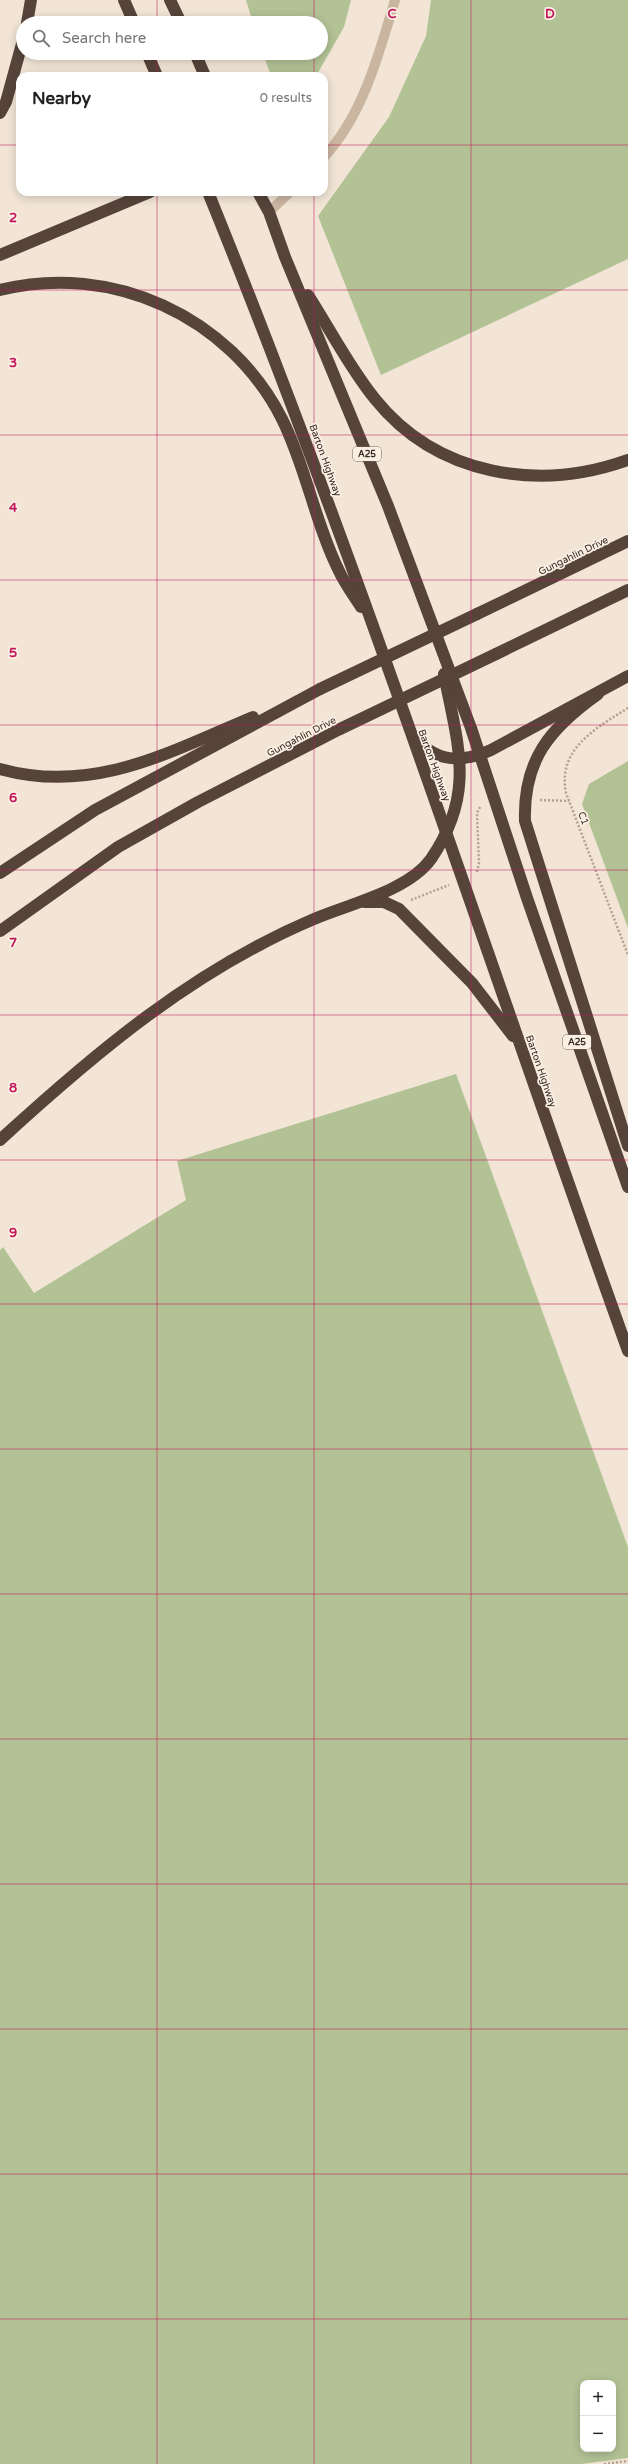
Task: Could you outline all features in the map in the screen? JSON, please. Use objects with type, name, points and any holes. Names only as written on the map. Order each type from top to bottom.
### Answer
[{"type":"highway","points":[[28,16],[31,0]]},
{"type":"highway","points":[[124,0],[131,16]]},
{"type":"highway","points":[[170,0],[178,16]]},
{"type":"highway","points":[[0,113],[6,102],[18,60]]},
{"type":"highway","points":[[150,60],[155,72]]},
{"type":"highway","points":[[198,60],[203,72]]},
{"type":"highway","points":[[0,255],[140,196]]},
{"type":"highway","name":"Barton Highway","points":[[210,196],[286,388],[375,631],[628,1351]]},
{"type":"highway","name":"A25","points":[[260,196],[269,212],[385,499],[438,641],[480,755],[494,800],[628,1187]]},
{"type":"highway","points":[[291,268],[375,398],[397,421],[434,448],[478,466],[529,476],[580,474],[628,460]]},
{"type":"highway","points":[[0,290],[37,283],[61,282],[95,284],[119,289],[170,308],[197,323],[220,340],[245,365],[275,407],[287,430],[339,571],[375,631]]},
{"type":"highway","name":"Gungahlin Drive","points":[[0,873],[95,810],[320,689],[628,541]]},
{"type":"highway","name":"Gungahlin Drive","points":[[0,931],[118,847],[198,802],[340,729],[628,590]]},
{"type":"highway","points":[[0,1140],[103,1048],[182,991],[250,949],[341,908],[388,890],[409,878],[430,861],[446,832],[459,794],[459,760],[438,641]]},
{"type":"highway","points":[[410,732],[422,745],[436,755],[459,760],[480,755],[598,694],[628,676]]},
{"type":"highway","points":[[0,769],[55,777],[118,771],[150,760],[320,689]]},
{"type":"highway","points":[[598,694],[568,716],[549,736],[533,766],[525,797],[527,833],[628,1146]]},
{"type":"highway","points":[[341,908],[372,902],[384,902],[395,906],[408,917],[472,982],[521,1046]]},
{"type":"lane","points":[[328,154],[340,140],[359,103],[383,41],[395,0]]},
{"type":"lane","points":[[269,212],[286,196]]},
{"type":"path","name":"C1","points":[[628,708],[597,727],[574,750],[564,772],[565,787],[569,801],[628,955]]},
{"type":"path","points":[[525,797],[538,800],[569,801]]},
{"type":"path","points":[[395,906],[474,874],[478,869],[478,810],[494,800]]},
{"type":"path","points":[[604,2464],[628,2461]]},
{"type":"green space","points":[[246,0],[351,0],[344,27],[328,55],[328,16],[251,16]]},
{"type":"green space","points":[[431,0],[628,0],[628,259],[381,375],[318,216],[389,117],[426,36]]},
{"type":"green space","points":[[265,60],[325,60],[318,72],[270,72]]},
{"type":"green space","points":[[628,761],[628,928],[582,804],[589,784]]},
{"type":"green space","points":[[456,1074],[628,1547],[628,2458],[582,2464],[0,2464],[0,1250],[3,1247],[34,1293],[186,1200],[177,1161]]}]
